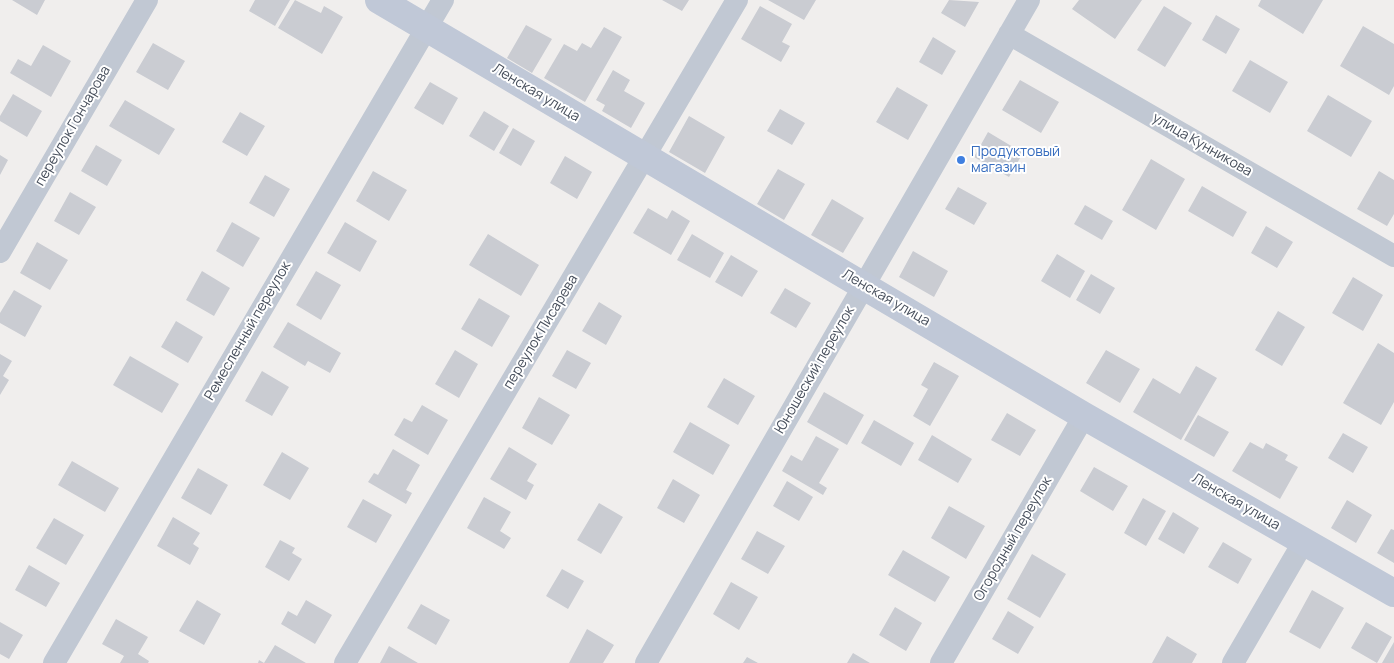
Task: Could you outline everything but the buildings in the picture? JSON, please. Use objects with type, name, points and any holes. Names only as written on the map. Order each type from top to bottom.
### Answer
[{"type":"street","name":"переулок Гончарова","points":[[0,252],[147,0]]},
{"type":"street","name":"Ленская улица","points":[[379,0],[1084,416],[1394,593]]},
{"type":"street","name":"Ремесленный переулок","points":[[54,663],[443,0]]},
{"type":"street","name":"переулок Писарева","points":[[344,663],[737,0]]},
{"type":"street","name":"Юношеский переулок","points":[[646,663],[1030,0]]},
{"type":"street","name":"улица Кунникова","points":[[1010,34],[1394,256]]},
{"type":"street","name":"Огородный переулок","points":[[941,663],[1084,416]]},
{"type":"street","points":[[1234,663],[1304,541]]},
{"type":"place","name":"Продуктовый магазин","points":[[961,160]]}]
